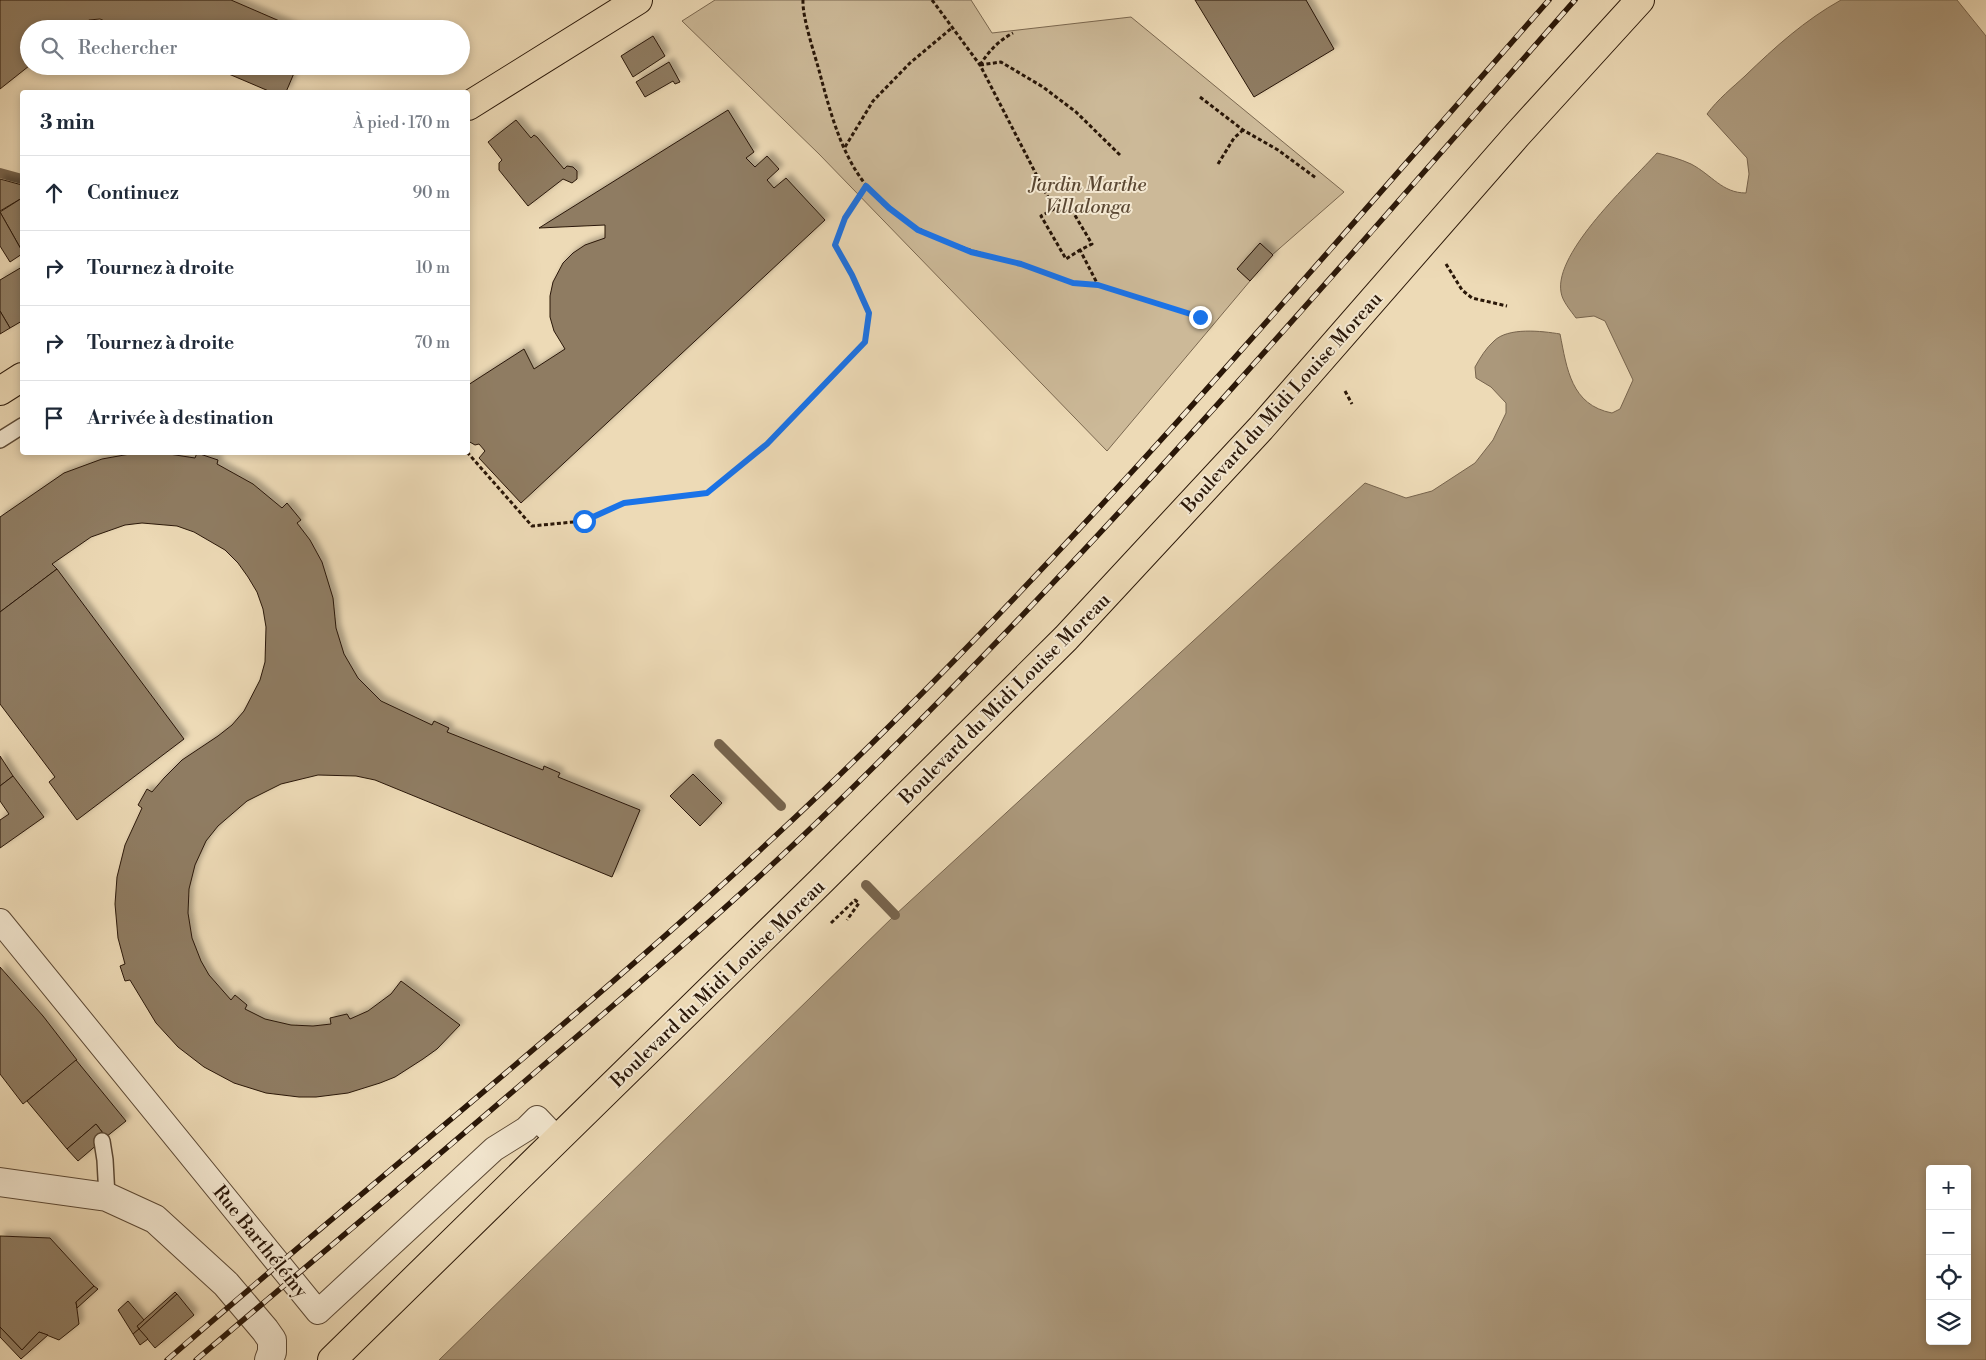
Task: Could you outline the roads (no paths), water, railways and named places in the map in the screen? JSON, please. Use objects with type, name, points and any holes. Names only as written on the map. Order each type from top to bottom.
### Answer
[{"type":"main road","points":[[470,105],[638,0]]},
{"type":"main road","name":"Boulevard du Midi Louise Moreau","points":[[332,1360],[1066,638],[1265,423],[1511,143],[1640,0]]},
{"type":"main road","points":[[0,391],[20,378]]},
{"type":"street","name":"Rue Barthélémy","points":[[0,921],[318,1312],[494,1149],[526,1129],[537,1118],[558,1139]]},
{"type":"street","points":[[0,1182],[107,1197],[155,1219],[226,1284],[272,1340],[272,1352],[269,1360]]},
{"type":"lane","points":[[0,440],[20,427]]},
{"type":"lane","points":[[102,1141],[107,1197]]},
{"type":"waterway","points":[[0,173],[20,178]]},
{"type":"waterway","points":[[719,744],[781,806]]},
{"type":"waterway","points":[[866,885],[895,915]]},
{"type":"railway","points":[[167,1360],[663,938],[823,791],[919,697],[1104,502],[1194,403],[1549,0]]},
{"type":"railway","points":[[196,1360],[661,964],[836,804],[933,708],[1121,510],[1305,307],[1575,0]]},
{"type":"park label","name":"Jardin Marthe Villalonga","points":[[1088,195]]}]
